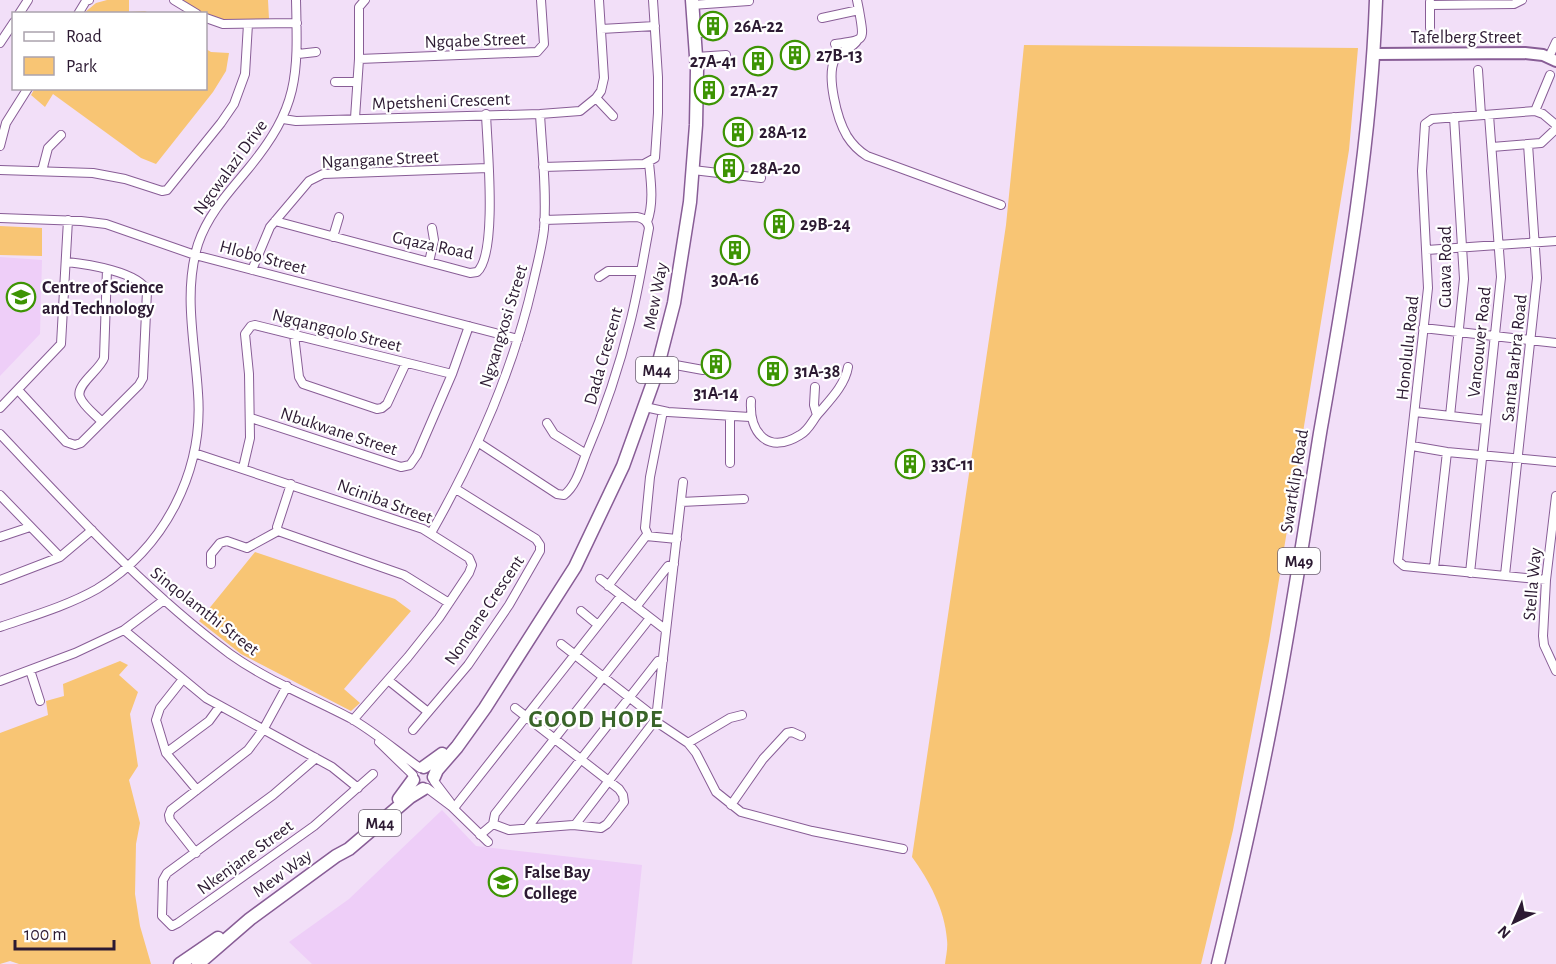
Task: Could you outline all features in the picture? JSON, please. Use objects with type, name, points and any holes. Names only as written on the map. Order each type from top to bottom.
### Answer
[{"type":"main road","name":"Swartklip Road","points":[[1218,964],[1256,800],[1282,669],[1361,187],[1374,54],[1376,0]]},
{"type":"main road","name":"Mew Way","points":[[187,963],[233,927],[250,919],[349,849],[410,797],[430,784],[437,770],[482,713],[539,626],[585,548],[623,466],[645,407],[659,362],[678,281],[693,170],[696,125],[696,57],[692,3]]},
{"type":"main road","name":"Mew Way","points":[[336,856],[346,843],[400,797],[417,773],[436,760],[488,701]]},
{"type":"main road","points":[[431,770],[430,784],[416,786],[417,773],[431,770]]},
{"type":"street","points":[[174,0],[194,12]]},
{"type":"street","name":"Ngcwalazi Drive","points":[[0,627],[77,599],[97,589],[127,567],[166,524],[184,488],[194,453],[199,415],[190,292],[195,255],[214,210],[269,143],[283,119],[295,82],[298,54],[296,0]]},
{"type":"street","points":[[355,118],[359,59],[358,7],[365,0]]},
{"type":"street","name":"Ngqabe Street","points":[[359,59],[537,52],[544,44],[541,0]]},
{"type":"street","points":[[599,0],[604,84],[596,98],[613,116]]},
{"type":"street","name":"Dada Crescent","points":[[478,443],[562,495],[570,490],[586,454],[616,374],[630,323],[649,228],[647,222],[650,215],[651,198],[649,163],[656,155],[658,113],[653,0]]},
{"type":"street","points":[[857,0],[862,35],[855,45],[838,55],[834,61],[832,74],[837,112],[852,144],[867,156],[1001,205]]},
{"type":"street","points":[[1430,28],[1430,2],[1514,4],[1522,0]]},
{"type":"street","points":[[692,3],[749,1]]},
{"type":"street","points":[[822,18],[859,10]]},
{"type":"street","points":[[207,18],[219,24],[297,23]]},
{"type":"street","points":[[0,170],[93,173],[129,180],[162,191],[166,190],[234,104],[245,74],[248,24]]},
{"type":"street","points":[[0,43],[12,25]]},
{"type":"street","points":[[601,29],[655,26]]},
{"type":"street","points":[[694,33],[722,32]]},
{"type":"street","points":[[835,44],[857,41]]},
{"type":"street","points":[[1552,59],[1556,42]]},
{"type":"street","points":[[298,54],[316,52]]},
{"type":"street","name":"Tafelberg Street","points":[[1374,54],[1525,53],[1552,59]]},
{"type":"street","points":[[696,57],[726,55]]},
{"type":"street","name":"Vancouver Road","points":[[1470,573],[1501,277],[1492,147],[1478,70]]},
{"type":"street","points":[[1492,147],[1544,142],[1556,127],[1543,114],[1535,111],[1550,75]]},
{"type":"street","points":[[335,82],[357,82]]},
{"type":"street","points":[[0,146],[8,120],[27,90]]},
{"type":"street","name":"Mpetsheni Crescent","points":[[283,119],[296,121],[540,114],[577,111],[596,98]]},
{"type":"street","name":"Honolulu Road","points":[[1535,111],[1431,119],[1425,126],[1422,171],[1428,288],[1398,561],[1404,566],[1546,580]]},
{"type":"street","name":"Gqaza Road","points":[[275,221],[470,273],[477,272],[481,268],[490,224],[486,114]]},
{"type":"street","name":"Ngxangxosi Street","points":[[431,533],[478,443],[502,386],[518,339],[540,253],[544,220],[540,114]]},
{"type":"street","name":"Guava Road","points":[[1450,416],[1464,279],[1454,117]]},
{"type":"street","points":[[42,171],[47,150],[61,135]]},
{"type":"street","name":"Santa Barbra Road","points":[[1505,575],[1537,278],[1528,144]]},
{"type":"street","points":[[543,167],[649,163]]},
{"type":"street","name":"Ngangane Street","points":[[252,270],[268,230],[309,181],[321,175],[488,168]]},
{"type":"street","points":[[693,170],[761,178]]},
{"type":"street","points":[[333,237],[339,216]]},
{"type":"street","points":[[544,220],[638,217],[647,222]]},
{"type":"street","name":"Hlobo Street","points":[[0,218],[69,220],[106,224],[195,255],[518,339]]},
{"type":"street","points":[[0,408],[61,344],[69,220]]},
{"type":"street","points":[[429,262],[434,240],[432,228]]},
{"type":"street","points":[[1427,250],[1556,241]]},
{"type":"street","points":[[18,390],[70,444],[81,443],[139,385],[143,378],[147,291],[140,282],[107,269],[67,261]]},
{"type":"street","points":[[102,422],[80,398],[79,392],[82,384],[101,364],[104,357],[107,269]]},
{"type":"street","points":[[599,277],[608,271],[640,271]]},
{"type":"street","name":"Ngqangqolo Street","points":[[243,468],[250,438],[251,418],[245,334],[250,326],[255,325],[294,334],[452,374]]},
{"type":"street","name":"Nbukwane Street","points":[[251,418],[400,467],[407,467],[417,455],[452,374],[469,326]]},
{"type":"street","points":[[1423,328],[1556,343]]},
{"type":"street","points":[[294,334],[299,377],[303,384],[377,409],[387,404],[406,363]]},
{"type":"street","points":[[659,362],[703,370]]},
{"type":"street","points":[[751,401],[750,417],[754,427],[764,439],[781,442],[802,435],[831,400],[846,376],[848,366]]},
{"type":"street","points":[[815,387],[814,405],[817,415]]},
{"type":"street","points":[[645,407],[663,411],[750,417]]},
{"type":"street","points":[[648,535],[645,528],[650,477],[663,411]]},
{"type":"street","points":[[1415,412],[1486,420]]},
{"type":"street","points":[[730,417],[728,437],[730,463]]},
{"type":"street","points":[[547,423],[554,434],[586,454]]},
{"type":"street","name":"Sinqolamthi Street","points":[[0,434],[71,502],[92,530],[127,567],[164,600],[231,654],[287,687],[353,720],[417,773]]},
{"type":"street","points":[[1412,446],[1447,452],[1556,462]]},
{"type":"street","points":[[1434,568],[1447,452]]},
{"type":"street","name":"Nciniba Street","points":[[194,453],[390,516],[431,533],[464,553],[471,562],[469,573],[424,637],[353,720]]},
{"type":"street","points":[[575,825],[656,719],[683,482]]},
{"type":"street","points":[[278,531],[276,527],[291,484]]},
{"type":"street","name":"Nonqane Crescent","points":[[413,730],[468,664],[509,605],[541,548],[536,539],[456,489]]},
{"type":"street","points":[[0,495],[60,557]]},
{"type":"street","name":"Stella Way","points":[[1556,496],[1546,580],[1543,636],[1544,645],[1556,672]]},
{"type":"street","points":[[681,502],[744,499]]},
{"type":"street","points":[[0,537],[30,527]]},
{"type":"street","points":[[0,580],[60,557],[92,530]]},
{"type":"street","points":[[211,564],[212,553],[222,542],[227,541],[247,548],[278,531],[404,575],[449,603]]},
{"type":"street","points":[[648,535],[677,538]]},
{"type":"street","points":[[608,585],[648,535]]},
{"type":"street","points":[[636,607],[668,566],[674,564]]},
{"type":"street","points":[[600,579],[666,630]]},
{"type":"street","points":[[452,807],[621,596]]},
{"type":"street","points":[[0,681],[75,653],[124,630],[164,600]]},
{"type":"street","points":[[581,611],[598,625]]},
{"type":"street","points":[[480,834],[493,824],[495,814],[650,618]]},
{"type":"street","points":[[124,630],[206,698],[332,767],[358,788]]},
{"type":"street","points":[[561,644],[688,743],[696,753],[716,792],[741,812],[812,831],[903,849]]},
{"type":"street","points":[[527,828],[658,661],[663,660]]},
{"type":"street","points":[[30,670],[40,701]]},
{"type":"street","points":[[183,679],[160,708],[156,720],[166,753],[197,790]]},
{"type":"street","points":[[388,680],[428,712]]},
{"type":"street","points":[[196,853],[169,815],[171,810],[243,755],[263,730],[287,687]]},
{"type":"street","points":[[166,753],[209,721],[220,706]]},
{"type":"street","points":[[493,824],[507,830],[575,825],[603,827],[623,803],[622,792],[515,708]]},
{"type":"street","points":[[688,743],[729,718],[742,715]]},
{"type":"street","points":[[731,805],[754,771],[787,733],[792,732],[801,736]]},
{"type":"street","name":"Nkenjane Street","points":[[316,758],[273,795],[166,873],[163,880],[162,916],[172,926],[314,826],[373,774]]},
{"type":"street","points":[[430,784],[488,842]]},
{"type":"shaded area","name":"Centre of Science and Technology","points":[[0,257],[42,260],[40,334],[0,376]]},
{"type":"shaded area","name":"False Bay College","points":[[442,810],[476,846],[642,865],[632,964],[312,964],[289,942],[349,899]]},
{"type":"green space","points":[[107,0],[129,0],[129,12],[85,12],[96,3]]},
{"type":"green space","points":[[179,0],[268,0],[269,19],[215,20],[207,16],[207,12],[201,12]]},
{"type":"green space","points":[[1024,45],[1358,48],[1349,150],[1269,641],[1233,830],[1201,964],[945,964],[946,929],[940,907],[930,885],[912,857],[1006,225]]},
{"type":"green space","points":[[207,50],[229,53],[226,71],[213,92],[156,164],[141,158],[53,94],[45,107],[31,95],[34,90],[207,90]]},
{"type":"green space","points":[[0,226],[42,228],[42,256],[0,255]]},
{"type":"green space","points":[[255,552],[395,599],[411,611],[344,689],[360,703],[351,711],[241,654],[199,621]]},
{"type":"green space","points":[[120,661],[128,665],[119,675],[138,692],[130,714],[138,766],[129,780],[140,823],[136,844],[135,894],[140,926],[151,964],[19,964],[10,961],[0,964],[0,733],[48,715],[46,701],[64,696],[63,684]]},
{"type":"place","name":"26A-22","points":[[713,26]]},
{"type":"place","name":"27B-13","points":[[795,55]]},
{"type":"place","name":"27A-41","points":[[758,61]]},
{"type":"place","name":"27A-27","points":[[709,90]]},
{"type":"place","name":"28A-12","points":[[738,132]]},
{"type":"place","name":"28A-20","points":[[729,168]]},
{"type":"place","name":"29B-24","points":[[779,224]]},
{"type":"place","name":"30A-16","points":[[735,250]]},
{"type":"place","name":"Centre of Science and Technology","points":[[21,297]]},
{"type":"place","name":"31A-14","points":[[716,364]]},
{"type":"place","name":"31A-38","points":[[773,371]]},
{"type":"place","name":"33C-11","points":[[910,464]]},
{"type":"place","name":"False Bay College","points":[[503,882]]},
{"type":"district","name":"GOOD HOPE","points":[[596,719]]}]
